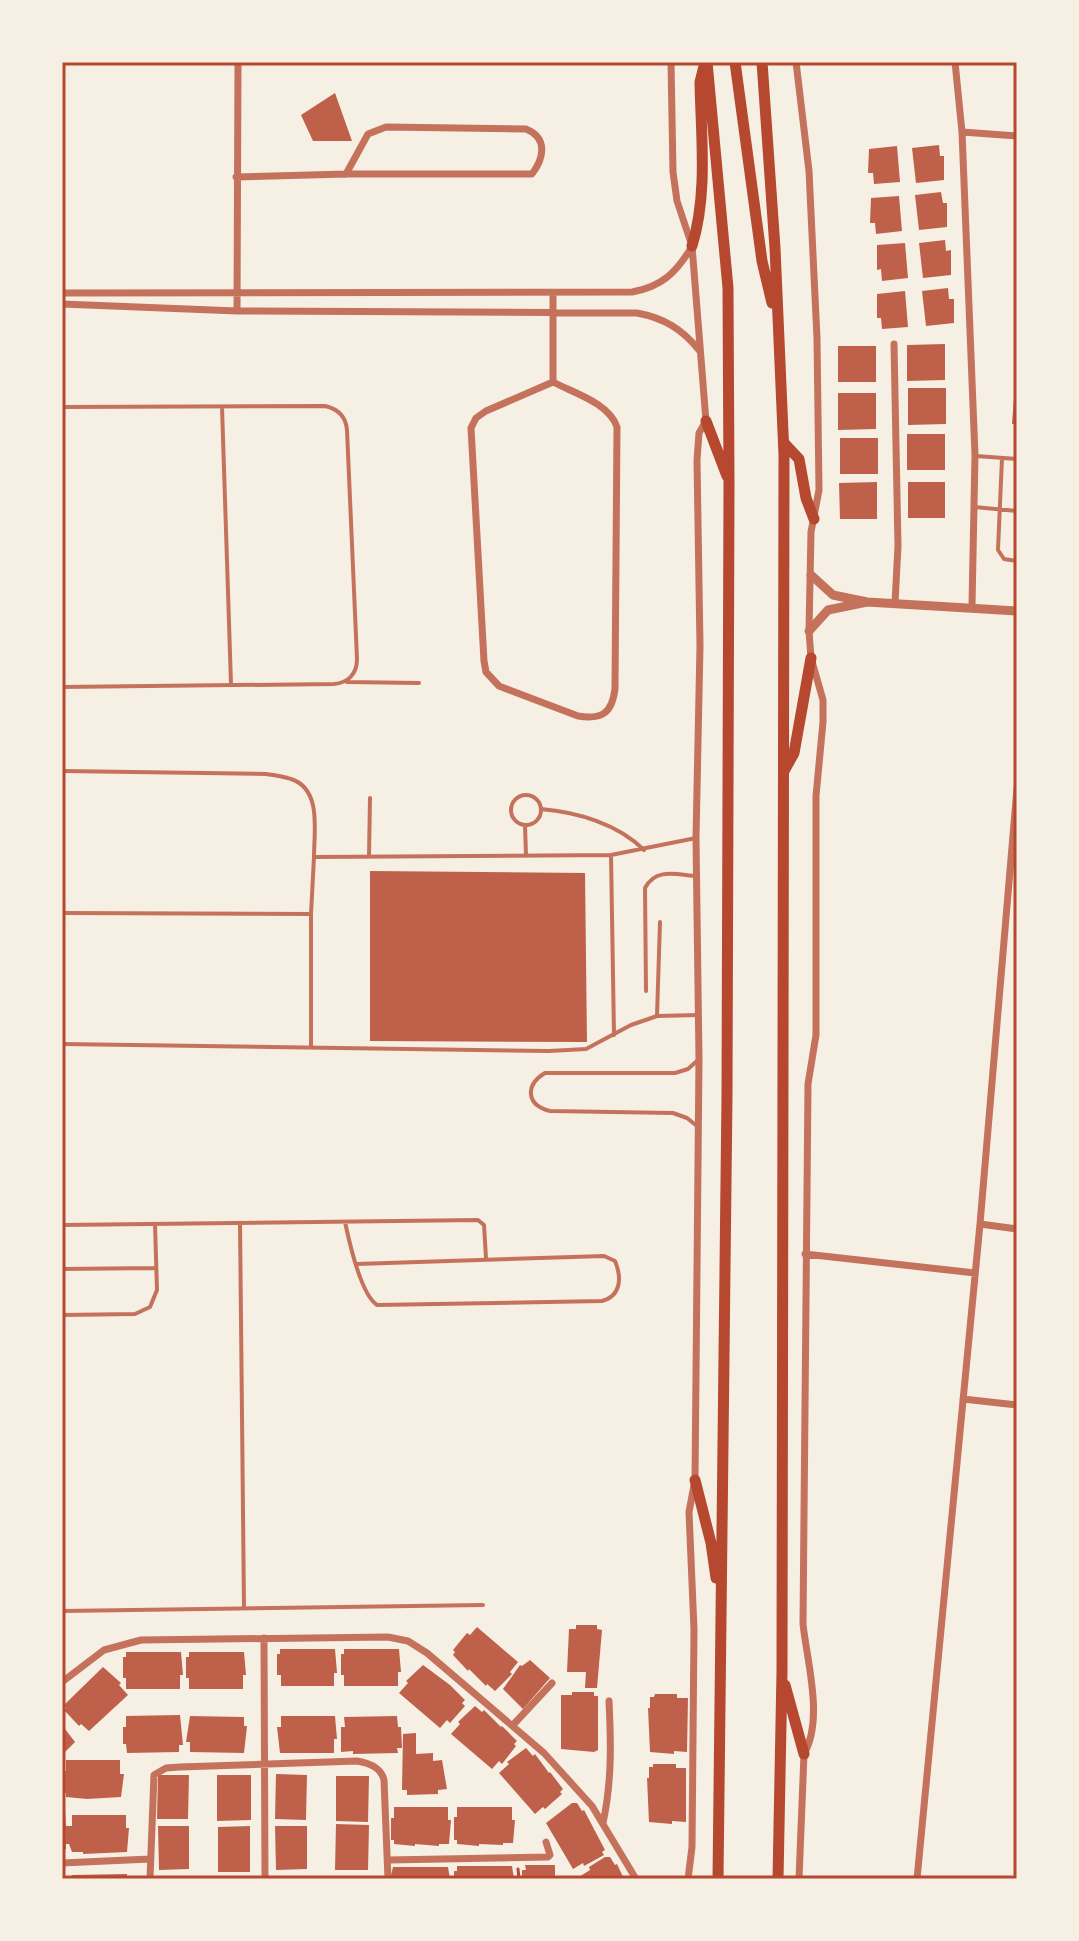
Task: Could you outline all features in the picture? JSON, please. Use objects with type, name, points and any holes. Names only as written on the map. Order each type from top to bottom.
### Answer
[{"type":"main road","points":[[692,246],[699,225],[701,200],[700,82],[706,62]]},
{"type":"main road","points":[[706,62],[728,288],[727,1080],[718,1879]]},
{"type":"main road","points":[[735,62],[762,261],[779,331]]},
{"type":"main road","points":[[762,62],[784,443],[782,1672],[778,1879]]},
{"type":"main road","points":[[706,421],[729,484]]},
{"type":"main road","points":[[784,443],[799,459],[806,498],[814,519]]},
{"type":"main road","points":[[784,771],[794,753],[811,658]]},
{"type":"main road","points":[[695,1480],[711,1543],[721,1612]]},
{"type":"main road","points":[[782,1672],[804,1754]]},
{"type":"street","points":[[237,311],[238,62]]},
{"type":"street","points":[[671,62],[673,172],[677,201],[692,246],[706,421],[699,433],[697,460],[700,646],[696,838],[699,1127],[695,1480],[689,1512],[694,1645],[692,1847],[688,1879]]},
{"type":"street","points":[[796,62],[809,171],[817,338],[819,490],[811,532],[809,631],[823,722],[816,796],[816,1035],[808,1084],[805,1254],[803,1624],[811,1675],[812,1717],[811,1738],[804,1754],[799,1879]]},
{"type":"street","points":[[955,62],[962,132],[975,455],[972,606]]},
{"type":"street","points":[[236,177],[532,174],[543,153],[542,141],[536,133],[526,129],[386,127],[368,134],[346,174]]},
{"type":"street","points":[[962,132],[1017,136]]},
{"type":"street","points":[[62,293],[632,292],[647,289],[676,272],[692,246]]},
{"type":"street","points":[[378,293],[378,311]]},
{"type":"street","points":[[553,294],[553,382]]},
{"type":"street","points":[[62,304],[237,311],[624,313],[654,317],[682,331],[699,351]]},
{"type":"street","points":[[894,344],[898,546],[895,603]]},
{"type":"street","points":[[553,382],[606,409],[614,416],[617,427],[615,689],[613,703],[605,714],[592,719],[499,686],[486,672],[484,661],[471,428],[476,418],[486,411],[553,382]]},
{"type":"street","points":[[811,575],[833,595],[867,602],[1017,611]]},
{"type":"street","points":[[809,631],[828,610],[867,602]]},
{"type":"street","points":[[917,1879],[980,1224],[1017,788]]},
{"type":"street","points":[[980,1224],[1017,1229]]},
{"type":"street","points":[[805,1254],[975,1273]]},
{"type":"street","points":[[963,1399],[1017,1405]]},
{"type":"street","points":[[62,1682],[104,1650],[141,1640],[388,1637],[408,1641],[427,1653],[544,1753],[592,1806],[636,1879]]},
{"type":"street","points":[[264,1638],[265,1879]]},
{"type":"street","points":[[513,1725],[552,1683]]},
{"type":"street","points":[[603,1823],[612,1765],[609,1701]]},
{"type":"street","points":[[150,1879],[154,1775],[170,1767],[357,1761],[369,1762],[384,1780],[388,1879]]},
{"type":"street","points":[[388,1860],[548,1857],[546,1842]]},
{"type":"street","points":[[62,1863],[150,1859]]},
{"type":"lane","points":[[62,407],[325,406],[336,410],[345,419],[347,430],[357,659],[356,670],[345,682]]},
{"type":"lane","points":[[222,407],[231,685]]},
{"type":"lane","points":[[975,455],[1017,459]]},
{"type":"lane","points":[[1002,458],[998,550],[1004,559],[1017,561]]},
{"type":"lane","points":[[974,507],[1017,511]]},
{"type":"lane","points":[[62,687],[419,683]]},
{"type":"lane","points":[[62,771],[266,774],[290,778],[306,787],[313,801],[311,1047]]},
{"type":"lane","points":[[529,795],[538,800],[541,809],[539,819],[525,826],[512,817],[511,807],[515,799],[529,795]]},
{"type":"lane","points":[[369,856],[370,798]]},
{"type":"lane","points":[[541,809],[566,811],[628,834],[644,850]]},
{"type":"lane","points":[[525,826],[526,856]]},
{"type":"lane","points":[[314,857],[611,855],[696,838]]},
{"type":"lane","points":[[611,855],[614,1035]]},
{"type":"lane","points":[[646,991],[645,888],[657,874],[698,876]]},
{"type":"lane","points":[[62,913],[311,914]]},
{"type":"lane","points":[[657,1016],[660,922]]},
{"type":"lane","points":[[62,1044],[549,1051],[586,1049],[631,1025],[657,1016],[699,1015]]},
{"type":"lane","points":[[699,1059],[688,1069],[675,1073],[545,1073],[535,1079],[531,1088],[533,1100],[539,1108],[550,1111],[673,1113],[699,1127]]},
{"type":"lane","points":[[62,1225],[478,1220],[484,1225],[486,1258]]},
{"type":"lane","points":[[345,1222],[350,1247],[370,1300],[381,1305],[602,1301],[615,1296],[618,1291],[618,1268],[615,1261],[604,1256],[357,1264]]},
{"type":"lane","points":[[240,1223],[244,1608]]},
{"type":"lane","points":[[62,1315],[143,1312],[155,1299],[155,1224]]},
{"type":"lane","points":[[62,1269],[156,1268]]},
{"type":"lane","points":[[62,1611],[483,1605]]},
{"type":"building","points":[[335,93],[352,141],[313,141],[301,115]]},
{"type":"building","points":[[939,145],[940,156],[944,156],[944,180],[916,183],[912,148]]},
{"type":"building","points":[[897,146],[900,182],[874,184],[873,173],[868,173],[869,149]]},
{"type":"building","points":[[941,192],[943,203],[947,203],[947,227],[919,230],[915,195]]},
{"type":"building","points":[[899,196],[902,231],[876,234],[875,223],[870,223],[871,198]]},
{"type":"building","points":[[945,240],[946,251],[951,250],[951,275],[923,278],[919,243]]},
{"type":"building","points":[[905,243],[908,278],[882,281],[881,269],[877,270],[877,245]]},
{"type":"building","points":[[948,288],[949,299],[954,299],[954,323],[926,326],[922,291]]},
{"type":"building","points":[[905,291],[908,327],[882,329],[881,318],[877,318],[877,294]]},
{"type":"building","points":[[945,344],[945,380],[907,381],[907,345]]},
{"type":"building","points":[[838,346],[876,346],[876,382],[838,382]]},
{"type":"building","points":[[1015,385],[1017,424],[1012,424]]},
{"type":"building","points":[[908,388],[946,388],[946,424],[908,425]]},
{"type":"building","points":[[838,393],[876,393],[876,429],[838,430]]},
{"type":"building","points":[[907,434],[945,434],[945,470],[907,470]]},
{"type":"building","points":[[840,438],[878,438],[878,474],[840,474]]},
{"type":"building","points":[[877,482],[877,519],[840,519],[839,483]]},
{"type":"building","points":[[908,482],[945,482],[945,518],[908,518]]},
{"type":"building","points":[[370,871],[585,873],[587,1042],[370,1041]]},
{"type":"building","points":[[576,1625],[597,1625],[597,1629],[602,1630],[597,1688],[585,1688],[586,1672],[567,1672],[569,1629],[576,1629]]},
{"type":"building","points":[[477,1627],[518,1662],[510,1672],[512,1674],[495,1691],[453,1655],[453,1650],[467,1633],[470,1635]]},
{"type":"building","points":[[280,1649],[335,1649],[337,1673],[334,1673],[334,1686],[281,1686],[281,1675],[277,1675],[277,1654],[280,1654]]},
{"type":"building","points":[[344,1649],[399,1649],[401,1672],[398,1672],[398,1686],[344,1686],[341,1654],[344,1654]]},
{"type":"building","points":[[126,1652],[181,1652],[183,1675],[180,1675],[180,1689],[126,1689],[123,1657],[126,1657]]},
{"type":"building","points":[[189,1652],[244,1652],[246,1675],[243,1675],[243,1689],[189,1689],[186,1657],[189,1657]]},
{"type":"building","points":[[530,1660],[550,1678],[523,1709],[503,1689],[520,1665]]},
{"type":"building","points":[[423,1665],[465,1700],[462,1703],[465,1706],[450,1723],[447,1720],[440,1728],[399,1693],[408,1683],[406,1681]]},
{"type":"building","points":[[103,1667],[121,1683],[119,1685],[128,1695],[89,1731],[81,1724],[79,1726],[64,1710],[64,1705]]},
{"type":"building","points":[[572,1692],[594,1692],[594,1696],[598,1696],[598,1750],[594,1752],[561,1749],[561,1695],[572,1695]]},
{"type":"building","points":[[655,1694],[677,1694],[677,1698],[688,1698],[687,1752],[650,1752],[648,1708],[650,1697]]},
{"type":"building","points":[[475,1706],[482,1712],[484,1710],[517,1741],[502,1764],[499,1761],[492,1769],[451,1734],[460,1724],[458,1722]]},
{"type":"building","points":[[180,1715],[183,1745],[179,1745],[179,1752],[127,1753],[126,1744],[123,1744],[126,1716]]},
{"type":"building","points":[[190,1716],[244,1717],[244,1726],[247,1726],[244,1753],[190,1752],[190,1742],[186,1742]]},
{"type":"building","points":[[281,1716],[335,1716],[337,1739],[334,1739],[334,1753],[280,1753],[277,1727],[281,1727]]},
{"type":"building","points":[[397,1716],[402,1748],[397,1748],[398,1753],[341,1752],[344,1717]]},
{"type":"building","points":[[62,1725],[75,1742],[62,1755]]},
{"type":"building","points":[[416,1733],[416,1754],[433,1753],[433,1761],[442,1760],[447,1789],[438,1790],[438,1794],[407,1795],[407,1790],[402,1790],[403,1734]]},
{"type":"building","points":[[526,1748],[533,1756],[535,1754],[563,1789],[562,1794],[535,1814],[499,1773],[509,1764],[507,1762]]},
{"type":"building","points":[[66,1760],[120,1760],[120,1774],[124,1774],[121,1797],[66,1797],[63,1793],[63,1771],[66,1771]]},
{"type":"building","points":[[653,1764],[676,1764],[676,1768],[686,1768],[686,1822],[649,1822],[647,1778],[649,1767]]},
{"type":"building","points":[[276,1774],[307,1775],[306,1820],[275,1819]]},
{"type":"building","points":[[158,1775],[189,1775],[188,1819],[157,1819]]},
{"type":"building","points":[[217,1775],[251,1775],[251,1820],[217,1821]]},
{"type":"building","points":[[336,1776],[369,1776],[368,1822],[336,1821]]},
{"type":"building","points":[[572,1803],[577,1803],[584,1810],[605,1850],[602,1852],[604,1855],[573,1869],[546,1823]]},
{"type":"building","points":[[394,1807],[448,1807],[448,1820],[451,1820],[449,1844],[394,1844],[391,1840],[391,1818],[394,1818]]},
{"type":"building","points":[[457,1807],[512,1807],[512,1820],[515,1820],[513,1843],[457,1844],[454,1840],[454,1817],[457,1817]]},
{"type":"building","points":[[62,1812],[65,1812],[66,1826],[72,1826],[72,1815],[126,1815],[126,1828],[129,1828],[127,1852],[83,1854],[72,1852],[69,1844],[62,1849]]},
{"type":"building","points":[[336,1824],[369,1825],[368,1870],[335,1870]]},
{"type":"building","points":[[158,1826],[189,1826],[189,1869],[159,1870]]},
{"type":"building","points":[[250,1826],[250,1872],[218,1872],[218,1827]]},
{"type":"building","points":[[275,1826],[307,1826],[307,1869],[276,1870]]},
{"type":"building","points":[[610,1857],[617,1864],[624,1879],[580,1879],[590,1870],[589,1867]]},
{"type":"building","points":[[525,1865],[555,1865],[555,1879],[522,1879]]},
{"type":"building","points":[[457,1866],[512,1866],[514,1879],[454,1879]]},
{"type":"building","points":[[393,1867],[448,1867],[450,1879],[390,1879]]},
{"type":"building","points":[[127,1874],[127,1879],[72,1879],[72,1875]]},
{"type":"building","points":[[218,1876],[241,1876],[241,1879],[218,1879]]},
{"type":"building","points":[[336,1876],[369,1876],[369,1879],[336,1879]]}]
